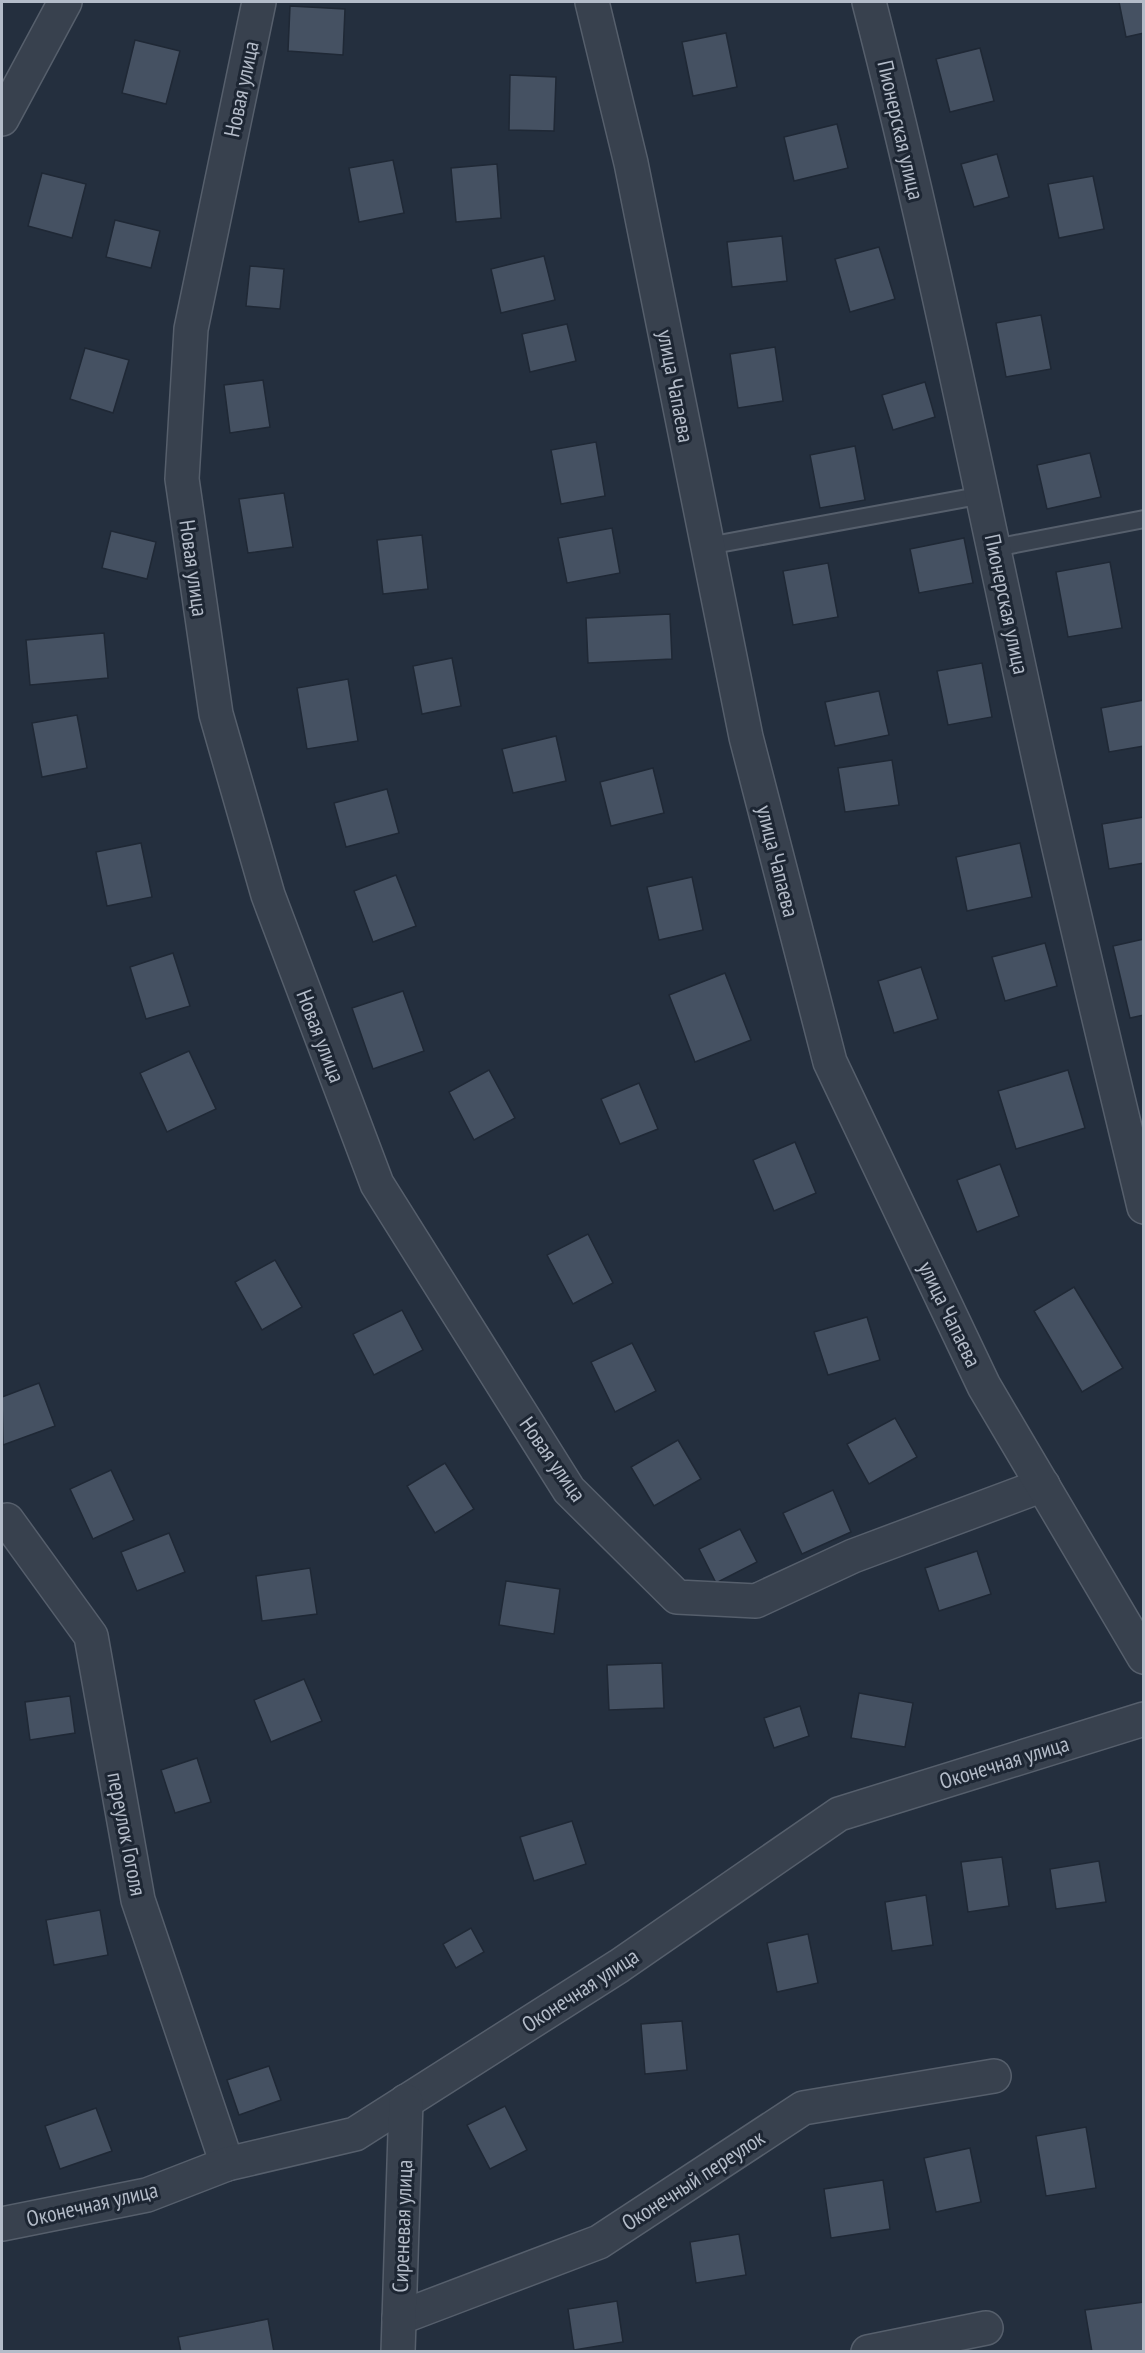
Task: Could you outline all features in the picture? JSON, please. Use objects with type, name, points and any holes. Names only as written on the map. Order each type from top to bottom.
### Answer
[{"type":"street","points":[[2,119],[65,2]]},
{"type":"street","name":"Новая улица","points":[[259,2],[191,329],[182,479],[216,714],[268,895],[377,1185],[568,1490],[677,1597],[756,1601],[853,1556],[1043,1485]]},
{"type":"street","name":"улица Чапаева","points":[[592,2],[631,163],[746,737],[830,1062],[984,1386],[1143,1657]]},
{"type":"street","name":"Пионерская улица","points":[[869,2],[898,116],[984,495],[1035,742],[1143,1207]]},
{"type":"street","name":"переулок Гоголя","points":[[3,1522],[91,1636],[138,1900],[227,2164]]},
{"type":"street","name":"Оконечная улица","points":[[2,2224],[147,2195],[227,2164],[355,2134],[619,1966],[839,1814],[1143,1719]]},
{"type":"street","name":"Оконечный переулок","points":[[399,2318],[599,2242],[803,2108],[994,2076]]},
{"type":"street","name":"Сиреневая улица","points":[[398,2352],[406,2101]]},
{"type":"street","points":[[868,2352],[986,2328]]},
{"type":"lane","points":[[708,546],[984,495]]},
{"type":"lane","points":[[995,548],[1143,519]]},
{"type":"building","points":[[1119,2],[1144,2],[1144,33],[1126,37]]},
{"type":"building","points":[[290,6],[345,9],[343,55],[288,51]]},
{"type":"building","points":[[726,33],[737,87],[693,96],[682,42]]},
{"type":"building","points":[[135,40],[180,51],[166,104],[122,93]]},
{"type":"building","points":[[980,48],[994,101],[950,112],[936,59]]},
{"type":"building","points":[[510,75],[556,77],[554,131],[509,130]]},
{"type":"building","points":[[837,124],[848,168],[794,181],[784,137]]},
{"type":"building","points":[[997,154],[1009,197],[974,207],[961,164]]},
{"type":"building","points":[[393,160],[404,213],[359,222],[349,168]]},
{"type":"building","points":[[497,164],[501,218],[456,222],[451,168]]},
{"type":"building","points":[[42,173],[86,184],[72,238],[28,226]]},
{"type":"building","points":[[1093,176],[1104,229],[1059,238],[1048,184]]},
{"type":"building","points":[[115,220],[160,231],[151,268],[106,257]]},
{"type":"building","points":[[782,236],[787,281],[732,287],[727,242]]},
{"type":"building","points":[[879,247],[895,299],[850,312],[835,259]]},
{"type":"building","points":[[544,256],[555,300],[501,313],[491,269]]},
{"type":"building","points":[[250,266],[284,269],[280,309],[246,306]]},
{"type":"building","points":[[1041,315],[1051,369],[1006,377],[996,323]]},
{"type":"building","points":[[567,324],[576,361],[530,372],[522,334]]},
{"type":"building","points":[[775,347],[783,401],[738,408],[730,354]]},
{"type":"building","points":[[85,348],[129,360],[113,413],[70,399]]},
{"type":"building","points":[[263,380],[270,427],[230,433],[224,385]]},
{"type":"building","points":[[925,382],[935,417],[893,430],[882,395]]},
{"type":"building","points":[[596,442],[605,496],[561,504],[551,450]]},
{"type":"building","points":[[855,446],[865,500],[820,508],[810,455]]},
{"type":"building","points":[[1090,453],[1101,497],[1047,509],[1037,465]]},
{"type":"building","points":[[284,493],[293,547],[248,553],[239,499]]},
{"type":"building","points":[[612,528],[620,573],[567,583],[558,538]]},
{"type":"building","points":[[111,531],[156,542],[147,579],[102,568]]},
{"type":"building","points":[[422,535],[428,589],[383,594],[377,540]]},
{"type":"building","points":[[964,538],[973,583],[919,593],[910,549]]},
{"type":"building","points":[[1110,562],[1122,628],[1068,637],[1056,572]]},
{"type":"building","points":[[828,563],[838,617],[793,625],[783,571]]},
{"type":"building","points":[[670,614],[672,659],[588,663],[586,618]]},
{"type":"building","points":[[104,633],[108,678],[30,685],[26,640]]},
{"type":"building","points":[[452,658],[461,706],[422,714],[413,666]]},
{"type":"building","points":[[982,663],[992,717],[948,725],[937,671]]},
{"type":"building","points":[[348,679],[358,741],[307,749],[297,688]]},
{"type":"building","points":[[879,691],[889,735],[835,746],[825,702]]},
{"type":"building","points":[[1144,700],[1144,746],[1109,752],[1101,708]]},
{"type":"building","points":[[77,715],[87,768],[42,777],[32,723]]},
{"type":"building","points":[[556,736],[566,781],[513,793],[502,749]]},
{"type":"building","points":[[892,760],[899,805],[845,812],[838,768]]},
{"type":"building","points":[[653,768],[664,813],[611,826],[600,782]]},
{"type":"building","points":[[387,789],[399,833],[346,847],[334,803]]},
{"type":"building","points":[[1144,817],[1144,863],[1109,869],[1102,824]]},
{"type":"building","points":[[141,843],[152,897],[107,906],[96,852]]},
{"type":"building","points":[[1020,843],[1032,897],[967,911],[956,857]]},
{"type":"building","points":[[396,875],[416,926],[373,942],[354,891]]},
{"type":"building","points":[[692,877],[703,930],[659,940],[647,887]]},
{"type":"building","points":[[1144,939],[1144,1015],[1130,1018],[1113,946]]},
{"type":"building","points":[[1045,943],[1057,986],[1005,1001],[992,957]]},
{"type":"building","points":[[173,953],[190,1006],[146,1019],[130,967]]},
{"type":"building","points":[[921,967],[938,1019],[894,1033],[878,981]]},
{"type":"building","points":[[725,973],[751,1040],[695,1062],[669,995]]},
{"type":"building","points":[[403,991],[424,1051],[373,1069],[352,1008]]},
{"type":"building","points":[[189,1051],[216,1109],[167,1132],[140,1073]]},
{"type":"building","points":[[489,1070],[515,1118],[474,1140],[449,1092]]},
{"type":"building","points":[[1068,1070],[1085,1128],[1016,1149],[998,1091]]},
{"type":"building","points":[[639,1083],[658,1129],[620,1144],[601,1099]]},
{"type":"building","points":[[795,1142],[816,1193],[774,1211],[753,1160]]},
{"type":"building","points":[[1000,1164],[1019,1216],[977,1232],[957,1180]]},
{"type":"building","points":[[588,1234],[613,1283],[573,1304],[547,1255]]},
{"type":"building","points":[[275,1260],[302,1307],[262,1330],[235,1282]]},
{"type":"building","points":[[1074,1287],[1123,1368],[1082,1392],[1034,1311]]},
{"type":"building","points":[[402,1310],[423,1350],[374,1375],[353,1334]]},
{"type":"building","points":[[867,1317],[880,1360],[828,1375],[814,1332]]},
{"type":"building","points":[[632,1343],[656,1391],[615,1412],[591,1362]]},
{"type":"building","points":[[39,1383],[55,1426],[3,1445],[2,1397]]},
{"type":"building","points":[[895,1418],[917,1457],[869,1484],[847,1444]]},
{"type":"building","points":[[678,1440],[701,1479],[654,1506],[631,1467]]},
{"type":"building","points":[[445,1463],[474,1509],[435,1533],[407,1486]]},
{"type":"building","points":[[111,1470],[134,1520],[93,1539],[70,1489]]},
{"type":"building","points":[[833,1490],[851,1532],[802,1554],[783,1513]]},
{"type":"building","points":[[740,1529],[757,1562],[716,1583],[699,1549]]},
{"type":"building","points":[[169,1533],[185,1572],[137,1591],[121,1552]]},
{"type":"building","points":[[977,1551],[991,1594],[939,1611],[925,1568]]},
{"type":"building","points":[[310,1568],[317,1614],[262,1621],[256,1576]]},
{"type":"building","points":[[506,1581],[560,1589],[554,1634],[499,1625]]},
{"type":"building","points":[[662,1663],[664,1708],[609,1710],[607,1665]]},
{"type":"building","points":[[304,1679],[322,1721],[271,1742],[254,1700]]},
{"type":"building","points":[[859,1693],[913,1703],[905,1747],[851,1738]]},
{"type":"building","points":[[70,1696],[75,1733],[30,1740],[25,1702]]},
{"type":"building","points":[[800,1706],[809,1736],[774,1748],[764,1718]]},
{"type":"building","points":[[197,1758],[211,1802],[175,1813],[161,1770]]},
{"type":"building","points":[[572,1821],[586,1864],[534,1881],[520,1837]]},
{"type":"building","points":[[1002,1857],[1009,1906],[968,1912],[961,1862]]},
{"type":"building","points":[[1099,1861],[1106,1902],[1056,1909],[1050,1869]]},
{"type":"building","points":[[926,1895],[933,1945],[892,1951],[885,1902]]},
{"type":"building","points":[[100,1910],[108,1955],[54,1965],[46,1920]]},
{"type":"building","points":[[471,1928],[484,1952],[456,1968],[443,1944]]},
{"type":"building","points":[[808,1934],[818,1983],[777,1992],[767,1943]]},
{"type":"building","points":[[682,2021],[687,2070],[645,2074],[641,2024]]},
{"type":"building","points":[[269,2066],[281,2100],[239,2115],[227,2080]]},
{"type":"building","points":[[505,2106],[527,2150],[490,2169],[467,2125]]},
{"type":"building","points":[[96,2108],[112,2151],[60,2169],[45,2126]]},
{"type":"building","points":[[1086,2127],[1096,2188],[1046,2196],[1036,2136]]},
{"type":"building","points":[[970,2148],[981,2202],[936,2212],[924,2158]]},
{"type":"building","points":[[883,2180],[890,2229],[831,2238],[824,2189]]},
{"type":"building","points":[[739,2234],[746,2275],[696,2283],[690,2242]]},
{"type":"building","points":[[617,2301],[623,2342],[574,2350],[568,2309]]},
{"type":"building","points":[[1144,2302],[1144,2352],[1092,2352],[1085,2310]]},
{"type":"building","points":[[268,2319],[274,2352],[181,2352],[178,2337]]}]
